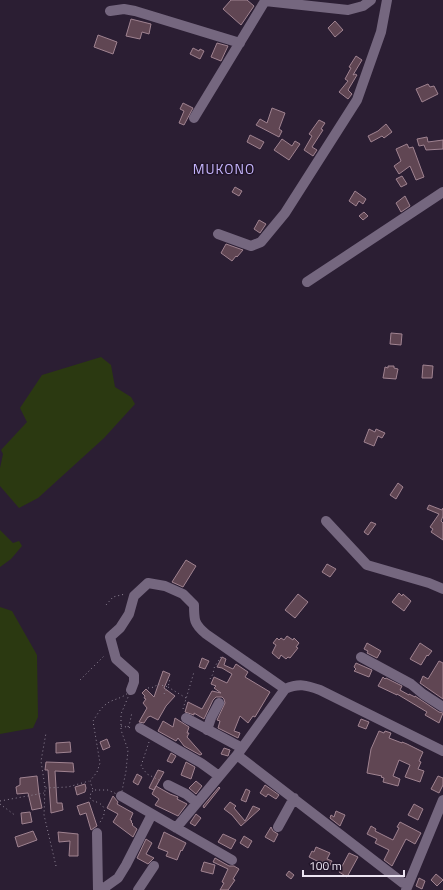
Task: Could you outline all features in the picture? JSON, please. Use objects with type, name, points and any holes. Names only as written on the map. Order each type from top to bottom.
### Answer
[{"type":"street","points":[[194,118],[265,1],[348,10],[363,6],[371,0]]},
{"type":"street","points":[[218,234],[251,246],[261,242],[285,213],[356,100],[381,32],[387,0]]},
{"type":"street","points":[[110,11],[124,9],[135,11],[240,43]]},
{"type":"street","points":[[307,282],[443,192]]},
{"type":"street","points":[[326,521],[367,565],[429,583],[443,589]]},
{"type":"street","points":[[131,690],[134,682],[134,676],[116,659],[110,638],[120,628],[129,614],[134,596],[148,583],[165,586],[183,594],[194,605],[194,621],[198,627],[285,689]]},
{"type":"street","points":[[361,657],[411,684],[443,707]]},
{"type":"street","points":[[176,828],[239,752],[285,689],[293,686],[306,685],[358,708],[443,751]]},
{"type":"street","points":[[207,730],[211,718],[219,703]]},
{"type":"street","points":[[186,718],[207,730],[239,752],[294,798],[408,886],[443,800]]},
{"type":"street","points":[[140,728],[201,762],[219,776]]},
{"type":"street","points":[[168,785],[186,794],[197,803]]},
{"type":"street","points":[[121,796],[232,860]]},
{"type":"street","points":[[278,827],[294,798]]},
{"type":"street","points":[[99,890],[118,878],[152,814]]},
{"type":"street","points":[[97,833],[99,890]]},
{"type":"street","points":[[138,890],[154,866]]},
{"type":"path","points":[[106,605],[114,596],[128,594],[134,596]]},
{"type":"path","points":[[80,680],[112,648]]},
{"type":"path","points":[[210,679],[214,674],[214,668],[226,648]]},
{"type":"path","points":[[186,718],[182,713],[194,672]]},
{"type":"path","points":[[164,694],[170,679]]},
{"type":"path","points":[[148,688],[155,687],[158,684],[168,687],[186,698]]},
{"type":"path","points":[[93,790],[108,790],[121,796],[126,772],[128,750],[121,730],[121,714],[131,690]]},
{"type":"path","points":[[45,788],[68,787],[90,781],[97,772],[100,763],[93,721],[106,704],[126,696],[131,690]]},
{"type":"path","points":[[128,727],[132,712]]},
{"type":"path","points":[[121,726],[136,729],[140,728]]},
{"type":"path","points":[[46,734],[41,761],[45,788],[44,815],[56,866]]},
{"type":"path","points":[[151,734],[141,766],[147,774],[168,785]]},
{"type":"path","points":[[90,781],[93,790],[90,798],[93,802],[98,803],[104,808],[105,812],[98,826],[97,833]]},
{"type":"path","points":[[0,801],[44,793]]},
{"type":"path","points":[[0,804],[16,816]]},
{"type":"green space","points":[[101,357],[111,365],[115,387],[131,397],[135,404],[104,438],[38,498],[19,508],[0,486],[0,468],[3,454],[1,450],[27,422],[20,408],[42,375]]},
{"type":"green space","points":[[0,530],[13,543],[19,541],[22,546],[11,559],[0,567]]},
{"type":"green space","points":[[0,607],[12,611],[37,655],[38,717],[33,728],[0,734]]},
{"type":"building","points":[[231,0],[247,0],[254,6],[241,25],[223,9]]},
{"type":"building","points":[[131,19],[151,24],[149,34],[142,32],[140,39],[126,36]]},
{"type":"building","points":[[335,21],[343,30],[335,37],[328,28]]},
{"type":"building","points":[[98,35],[117,42],[113,54],[94,47]]},
{"type":"building","points":[[217,43],[228,46],[221,61],[211,57]]},
{"type":"building","points":[[193,48],[199,51],[200,49],[204,51],[200,59],[190,54]]},
{"type":"building","points":[[356,56],[362,60],[353,75],[357,75],[348,90],[352,94],[348,99],[339,92],[348,81],[345,79],[351,68],[349,67]]},
{"type":"building","points":[[428,84],[430,87],[434,86],[438,94],[422,102],[416,89]]},
{"type":"building","points":[[183,103],[193,108],[184,125],[179,123],[184,111],[180,109]]},
{"type":"building","points":[[272,108],[285,113],[279,129],[282,131],[279,137],[256,125],[260,119],[267,123]]},
{"type":"building","points":[[319,120],[325,123],[321,129],[323,130],[312,147],[317,150],[313,156],[304,150],[312,136],[309,134]]},
{"type":"building","points":[[386,124],[392,132],[384,138],[382,136],[371,142],[368,136],[378,131]]},
{"type":"building","points":[[250,135],[264,142],[260,149],[247,142]]},
{"type":"building","points":[[427,137],[428,142],[443,140],[443,149],[426,150],[424,145],[419,146],[417,139]]},
{"type":"building","points":[[282,139],[292,146],[295,141],[300,144],[289,160],[274,150]]},
{"type":"building","points":[[407,144],[409,148],[413,147],[424,177],[416,180],[410,166],[399,174],[394,166],[401,161],[396,149]]},
{"type":"building","points":[[402,176],[407,184],[401,187],[396,179]]},
{"type":"building","points":[[235,187],[242,191],[239,196],[232,192]]},
{"type":"building","points":[[355,191],[366,199],[363,204],[359,201],[356,206],[349,201]]},
{"type":"building","points":[[405,196],[410,206],[401,212],[396,203]]},
{"type":"building","points":[[364,212],[368,216],[363,220],[359,216]]},
{"type":"building","points":[[259,220],[266,224],[260,233],[254,229]]},
{"type":"building","points":[[226,244],[243,250],[232,261],[221,253]]},
{"type":"building","points":[[391,333],[402,334],[401,345],[390,344]]},
{"type":"building","points":[[423,365],[433,366],[432,378],[422,378]]},
{"type":"building","points":[[388,366],[394,366],[394,368],[398,369],[396,379],[383,378],[385,367],[388,368]]},
{"type":"building","points":[[369,429],[375,432],[376,429],[385,433],[382,438],[378,436],[374,446],[364,442]]},
{"type":"building","points":[[398,483],[403,487],[396,499],[390,495]]},
{"type":"building","points":[[429,505],[442,510],[443,508],[443,516],[441,521],[443,523],[443,540],[431,532],[433,529],[430,527],[439,514],[427,509]]},
{"type":"building","points":[[371,522],[376,524],[368,535],[364,532]]},
{"type":"building","points":[[186,560],[196,566],[183,587],[172,582]]},
{"type":"building","points":[[327,564],[336,569],[330,577],[322,572]]},
{"type":"building","points":[[399,593],[402,596],[403,594],[411,601],[404,611],[392,602]]},
{"type":"building","points":[[298,594],[308,602],[295,618],[285,610]]},
{"type":"building","points":[[287,636],[293,640],[294,638],[299,643],[296,647],[298,648],[290,658],[288,657],[286,659],[281,655],[279,659],[272,653],[276,645],[273,643],[277,638],[279,640],[281,638],[284,640]]},
{"type":"building","points":[[367,643],[381,651],[377,658],[367,653],[368,651],[364,649]]},
{"type":"building","points":[[420,643],[432,651],[428,656],[427,655],[421,665],[410,659]]},
{"type":"building","points":[[222,657],[226,659],[224,665],[233,669],[236,664],[248,672],[245,677],[270,692],[255,717],[253,716],[248,723],[240,716],[234,731],[240,733],[238,738],[218,728],[220,721],[217,720],[225,703],[222,697],[216,697],[213,700],[204,719],[194,713],[194,715],[185,712],[188,702],[202,709],[212,691],[221,693],[214,688],[216,686],[211,684],[214,677],[227,683],[232,674],[222,668],[217,667]]},
{"type":"building","points":[[202,658],[209,661],[205,669],[199,667]]},
{"type":"building","points":[[439,661],[443,663],[443,699],[420,683],[423,676],[428,679]]},
{"type":"building","points":[[356,663],[372,670],[369,677],[354,671],[356,669],[354,667]]},
{"type":"building","points":[[163,671],[170,674],[164,688],[175,696],[166,706],[158,720],[150,716],[144,723],[139,722],[147,708],[143,703],[146,699],[142,693],[146,689],[154,697]]},
{"type":"building","points":[[383,677],[402,686],[400,690],[409,695],[415,696],[439,712],[443,713],[439,723],[425,715],[427,712],[397,694],[378,686]]},
{"type":"building","points":[[175,718],[189,727],[187,737],[202,754],[200,755],[184,746],[178,738],[176,741],[158,731],[163,721],[173,727]]},
{"type":"building","points":[[361,719],[369,722],[366,729],[358,726]]},
{"type":"building","points":[[379,731],[391,733],[389,738],[407,744],[423,752],[419,761],[421,762],[418,769],[424,771],[420,782],[405,777],[410,765],[399,760],[393,776],[400,779],[398,786],[383,782],[384,778],[381,777],[382,776],[367,773],[371,749]]},
{"type":"building","points":[[107,739],[110,747],[103,750],[100,742]]},
{"type":"building","points":[[70,742],[71,752],[56,753],[56,743]]},
{"type":"building","points":[[224,748],[230,750],[228,756],[221,754]]},
{"type":"building","points":[[171,753],[176,756],[172,763],[167,761]]},
{"type":"building","points":[[46,762],[73,763],[74,772],[55,771],[57,803],[62,803],[63,810],[51,813],[48,770],[45,770]]},
{"type":"building","points":[[186,762],[195,767],[191,779],[181,775]]},
{"type":"building","points":[[158,770],[164,772],[154,790],[149,788]]},
{"type":"building","points":[[137,774],[142,777],[138,785],[133,782]]},
{"type":"building","points":[[37,776],[42,808],[32,810],[28,793],[17,794],[16,787],[20,785],[20,778]]},
{"type":"building","points":[[438,776],[443,778],[443,785],[439,793],[431,789]]},
{"type":"building","points":[[196,781],[202,786],[196,794],[189,788]]},
{"type":"building","points":[[85,784],[85,792],[77,795],[75,787]]},
{"type":"building","points":[[265,785],[279,795],[276,799],[268,794],[266,797],[260,793]]},
{"type":"building","points":[[156,786],[178,797],[177,799],[187,804],[178,816],[155,805],[159,799],[152,794]]},
{"type":"building","points":[[219,787],[220,788],[204,808],[203,806]]},
{"type":"building","points":[[246,789],[250,791],[246,802],[241,800]]},
{"type":"building","points":[[113,796],[118,802],[117,804],[133,813],[130,820],[132,821],[132,825],[137,829],[133,837],[113,822],[118,814],[107,808]]},
{"type":"building","points":[[89,802],[97,826],[91,830],[86,813],[80,815],[77,806]]},
{"type":"building","points":[[230,802],[236,806],[234,808],[245,821],[253,806],[260,809],[241,826],[232,815],[224,809]]},
{"type":"building","points":[[414,804],[423,809],[418,820],[408,815]]},
{"type":"building","points":[[336,811],[345,815],[340,826],[330,818],[331,815],[334,817]]},
{"type":"building","points":[[30,812],[32,822],[22,824],[21,813]]},
{"type":"building","points":[[196,814],[201,818],[195,826],[190,823]]},
{"type":"building","points":[[400,822],[421,833],[415,844],[406,839],[392,866],[384,860],[389,850],[375,843],[377,839],[367,834],[371,826],[376,829],[375,831],[393,840],[399,828],[397,827]]},
{"type":"building","points":[[271,827],[273,831],[278,834],[274,842],[265,837]]},
{"type":"building","points":[[33,831],[37,840],[18,847],[15,837]]},
{"type":"building","points":[[58,832],[78,834],[78,856],[69,856],[70,841],[59,842]]},
{"type":"building","points":[[164,832],[186,843],[177,860],[166,856],[168,852],[158,848]]},
{"type":"building","points":[[223,834],[236,840],[231,849],[218,842]]},
{"type":"building","points":[[244,836],[252,841],[248,848],[240,843]]},
{"type":"building","points":[[146,839],[152,843],[146,854],[154,858],[148,864],[137,858]]},
{"type":"building","points":[[316,847],[330,853],[327,859],[332,861],[329,867],[309,857],[312,851],[314,852]]},
{"type":"building","points":[[349,853],[358,857],[347,877],[339,872]]},
{"type":"building","points":[[215,858],[229,866],[234,866],[239,869],[233,879],[235,880],[228,890],[220,890],[224,883],[222,882],[228,869],[213,862]]},
{"type":"building","points":[[204,862],[215,865],[213,874],[201,871]]},
{"type":"building","points":[[289,871],[294,875],[291,879],[286,875]]},
{"type":"building","points":[[436,874],[443,880],[437,886],[431,880]]},
{"type":"building","points":[[419,878],[425,881],[422,889],[416,886]]},
{"type":"district","name":"MUKONO","points":[[224,169]]}]
